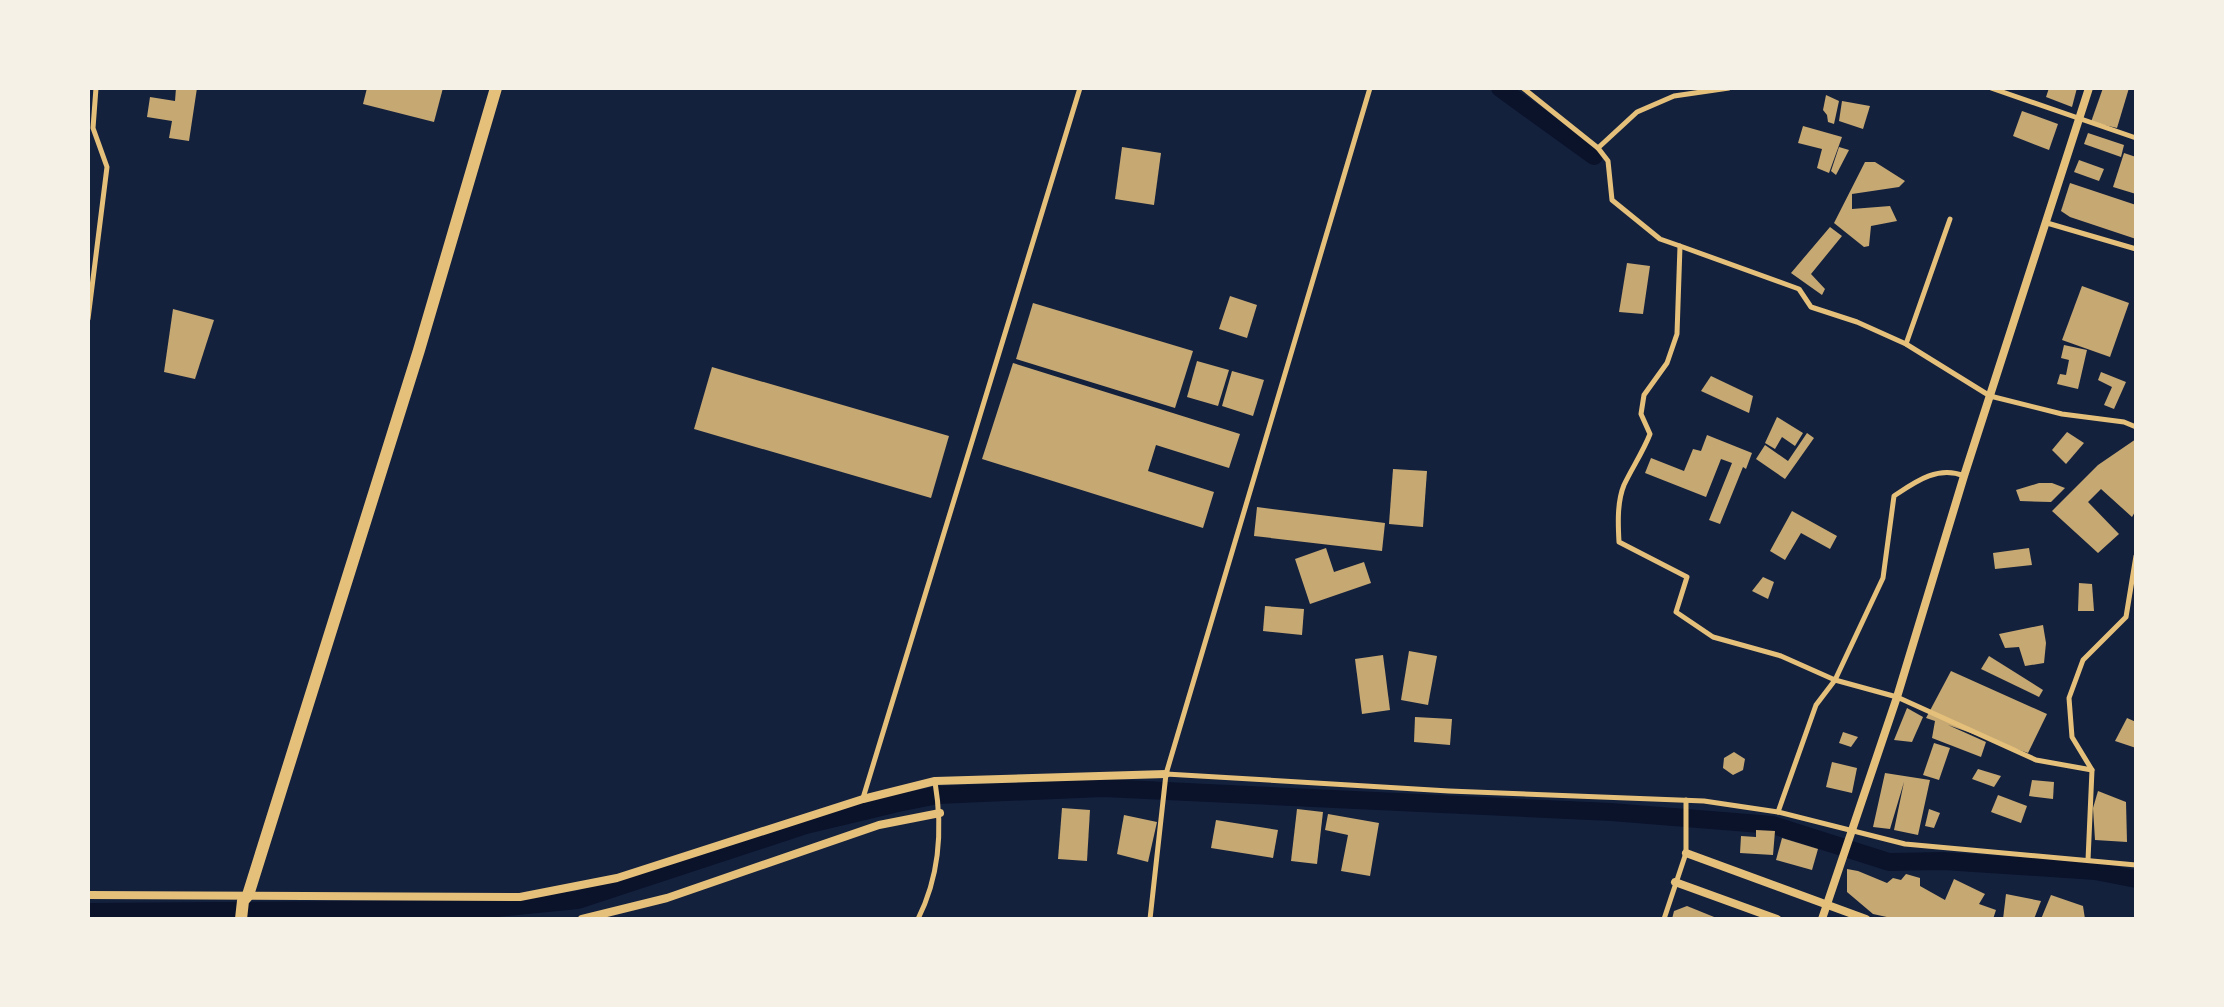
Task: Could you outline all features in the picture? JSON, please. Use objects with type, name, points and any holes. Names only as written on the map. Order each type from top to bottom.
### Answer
[{"type":"street","points":[[241,919],[245,898],[419,350],[496,88]]},
{"type":"street","points":[[1822,919],[1897,697],[1964,476],[2089,88]]},
{"type":"street","points":[[88,895],[520,897],[617,878],[863,799],[935,781],[1166,774]]},
{"type":"street","points":[[582,919],[667,898],[879,825],[940,813]]},
{"type":"street","points":[[1686,853],[1866,919]]},
{"type":"street","points":[[1675,882],[1777,919]]},
{"type":"lane","points":[[88,319],[107,167],[93,128],[96,88]]},
{"type":"lane","points":[[863,799],[1080,88]]},
{"type":"lane","points":[[1150,919],[1166,774],[1370,88]]},
{"type":"lane","points":[[1523,88],[1598,148],[1608,161],[1612,200],[1660,239],[1799,289],[1811,307],[1857,322],[1906,344],[1990,396],[2062,414],[2124,422],[2136,427]]},
{"type":"lane","points":[[1598,148],[1637,112],[1674,96],[1729,88]]},
{"type":"lane","points":[[1991,88],[2136,138]]},
{"type":"lane","points":[[1906,344],[1950,219]]},
{"type":"lane","points":[[2047,223],[2136,249]]},
{"type":"lane","points":[[1680,246],[1677,334],[1667,363],[1644,395],[1641,414],[1650,434],[1623,488],[1617,523],[1619,542],[1687,577],[1676,612],[1713,637],[1781,656],[1835,680],[1897,697],[2036,760],[2092,770]]},
{"type":"lane","points":[[1778,812],[1816,705],[1835,680],[1883,578],[1894,496],[1931,474],[1956,472],[1964,476]]},
{"type":"lane","points":[[2088,860],[2092,770],[2072,737],[2069,698],[2083,660],[2126,617],[2136,556]]},
{"type":"lane","points":[[1166,774],[1433,790],[1686,800],[1778,812],[1905,844],[2136,865]]},
{"type":"lane","points":[[918,919],[929,897],[939,854],[940,813],[935,781]]},
{"type":"lane","points":[[1664,919],[1686,853],[1686,800]]},
{"type":"building","points":[[176,88],[197,88],[189,141],[169,138],[172,121],[147,117],[150,97],[175,101]]},
{"type":"building","points":[[367,88],[443,88],[434,122],[363,104]]},
{"type":"building","points":[[2049,88],[2077,88],[2072,107],[2046,97]]},
{"type":"building","points":[[2103,88],[2129,88],[2117,128],[2091,122]]},
{"type":"building","points":[[1826,95],[1839,101],[1834,124],[1828,122],[1823,110]]},
{"type":"building","points":[[1842,101],[1870,106],[1863,129],[1839,121]]},
{"type":"building","points":[[2022,111],[2058,124],[2049,150],[2013,136]]},
{"type":"building","points":[[1803,126],[1842,137],[1829,173],[1817,168],[1822,149],[1798,143]]},
{"type":"building","points":[[2088,133],[2124,145],[2121,157],[2084,144]]},
{"type":"building","points":[[1122,147],[1161,153],[1154,205],[1115,199]]},
{"type":"building","points":[[1839,147],[1849,150],[1836,175],[1831,171]]},
{"type":"building","points":[[2124,153],[2136,157],[2136,194],[2113,187]]},
{"type":"building","points":[[2079,160],[2104,169],[2099,181],[2074,172]]},
{"type":"building","points":[[1865,162],[1875,162],[1905,181],[1899,187],[1852,194],[1852,209],[1890,206],[1897,221],[1871,226],[1869,246],[1864,247],[1834,223]]},
{"type":"building","points":[[2070,183],[2136,205],[2136,239],[2070,217],[2061,211]]},
{"type":"building","points":[[1830,227],[1842,236],[1811,274],[1825,289],[1822,295],[1791,273]]},
{"type":"building","points":[[1627,263],[1650,266],[1643,314],[1619,312]]},
{"type":"building","points":[[2082,286],[2129,303],[2110,357],[2062,340]]},
{"type":"building","points":[[1230,296],[1257,305],[1247,338],[1219,329]]},
{"type":"building","points":[[1033,303],[1193,351],[1175,408],[1016,359]]},
{"type":"building","points":[[173,309],[214,320],[195,379],[164,372]]},
{"type":"building","points":[[2064,345],[2087,350],[2078,389],[2057,384],[2060,374],[2066,375],[2069,360],[2061,358]]},
{"type":"building","points":[[1197,361],[1229,370],[1218,406],[1187,397]]},
{"type":"building","points":[[1013,363],[1240,434],[1229,468],[1156,445],[1148,471],[1214,492],[1203,528],[982,459]]},
{"type":"building","points":[[712,367],[949,436],[931,498],[694,429]]},
{"type":"building","points":[[1232,371],[1264,380],[1253,416],[1222,406]]},
{"type":"building","points":[[2101,372],[2126,382],[2114,409],[2104,405],[2112,387],[2098,380]]},
{"type":"building","points":[[1711,376],[1753,396],[1749,413],[1701,391]]},
{"type":"building","points":[[1777,417],[1803,433],[1795,446],[1782,437],[1775,449],[1765,443]]},
{"type":"building","points":[[2067,432],[2084,443],[2066,464],[2052,450]]},
{"type":"building","points":[[1807,433],[1814,438],[1785,479],[1756,459],[1765,445],[1788,461]]},
{"type":"building","points":[[1707,435],[1752,453],[1746,469],[1743,467],[1720,524],[1709,520],[1732,463],[1721,459],[1706,497],[1645,473],[1651,458],[1684,471],[1693,449],[1701,451]]},
{"type":"building","points":[[2136,439],[2136,510],[2132,517],[2101,489],[2088,502],[2119,534],[2098,553],[2052,511],[2098,465]]},
{"type":"building","points":[[1393,469],[1427,471],[1423,527],[1389,524]]},
{"type":"building","points":[[2039,483],[2052,483],[2065,488],[2051,502],[2020,501],[2016,490]]},
{"type":"building","points":[[1257,507],[1385,523],[1382,551],[1254,536]]},
{"type":"building","points":[[1792,511],[1837,536],[1830,549],[1801,533],[1785,560],[1770,551]]},
{"type":"building","points":[[1326,548],[1334,572],[1364,562],[1371,583],[1310,604],[1295,559]]},
{"type":"building","points":[[2029,548],[2032,565],[1995,569],[1993,553]]},
{"type":"building","points":[[1763,577],[1774,582],[1768,599],[1752,591]]},
{"type":"building","points":[[2079,583],[2092,584],[2094,611],[2078,611]]},
{"type":"building","points":[[1265,606],[1304,609],[1302,635],[1263,631]]},
{"type":"building","points":[[2043,625],[2046,643],[2044,663],[2025,666],[2019,647],[2005,648],[1999,634]]},
{"type":"building","points":[[1409,651],[1437,656],[1428,705],[1401,700]]},
{"type":"building","points":[[1383,655],[1390,710],[1362,714],[1355,659]]},
{"type":"building","points":[[1989,656],[2043,690],[2039,697],[1981,669]]},
{"type":"building","points":[[1951,671],[2047,714],[2028,753],[1948,725],[1986,742],[1981,757],[1932,738],[1935,721],[1926,718]]},
{"type":"building","points":[[1907,708],[1923,717],[1912,742],[1894,740]]},
{"type":"building","points":[[1415,717],[1452,719],[1450,745],[1414,742]]},
{"type":"building","points":[[2127,718],[2136,722],[2136,748],[2115,741]]},
{"type":"building","points":[[1843,732],[1858,737],[1851,747],[1839,743]]},
{"type":"building","points":[[1934,743],[1950,748],[1939,780],[1923,775]]},
{"type":"building","points":[[1734,752],[1745,759],[1743,770],[1733,775],[1723,768],[1724,758]]},
{"type":"building","points":[[1832,762],[1857,768],[1852,793],[1826,787]]},
{"type":"building","points":[[1978,769],[2001,776],[1994,787],[1972,779]]},
{"type":"building","points":[[1885,773],[1930,780],[1918,835],[1894,830],[1904,782],[1890,829],[1873,827]]},
{"type":"building","points":[[2032,780],[2054,782],[2053,799],[2029,796]]},
{"type":"building","points":[[2098,791],[2126,802],[2127,842],[2095,840],[2093,808]]},
{"type":"building","points":[[1998,795],[2027,806],[2021,823],[1991,812]]},
{"type":"building","points":[[1062,808],[1090,810],[1087,861],[1058,859]]},
{"type":"building","points":[[1297,809],[1323,812],[1317,864],[1291,861]]},
{"type":"building","points":[[1929,809],[1940,813],[1934,828],[1925,826]]},
{"type":"building","points":[[1328,814],[1379,823],[1370,876],[1341,871],[1348,835],[1325,830]]},
{"type":"building","points":[[1124,815],[1157,822],[1148,862],[1117,854]]},
{"type":"building","points":[[1216,820],[1278,830],[1273,858],[1211,848]]},
{"type":"building","points":[[1756,830],[1775,831],[1773,855],[1740,853],[1741,836],[1756,837]]},
{"type":"building","points":[[1782,838],[1818,849],[1812,870],[1776,860]]},
{"type":"building","points":[[1847,869],[1887,883],[1893,878],[1901,880],[1906,874],[1920,878],[1920,886],[1945,900],[1954,879],[1985,894],[1979,904],[1996,910],[1993,919],[1896,919],[1873,914],[1847,892]]},
{"type":"building","points":[[2006,894],[2041,901],[2034,919],[2003,919]]},
{"type":"building","points":[[2051,895],[2083,906],[2085,919],[2041,919]]},
{"type":"building","points":[[1687,906],[1719,919],[1672,919],[1674,911]]},
{"type":"waterway","points":[[1500,88],[1594,156]]},
{"type":"waterway","points":[[88,912],[486,909],[578,900],[806,825],[898,803],[938,795],[1103,788],[1611,812],[1773,825],[1889,862],[1943,861],[2095,871],[2136,879]]}]
